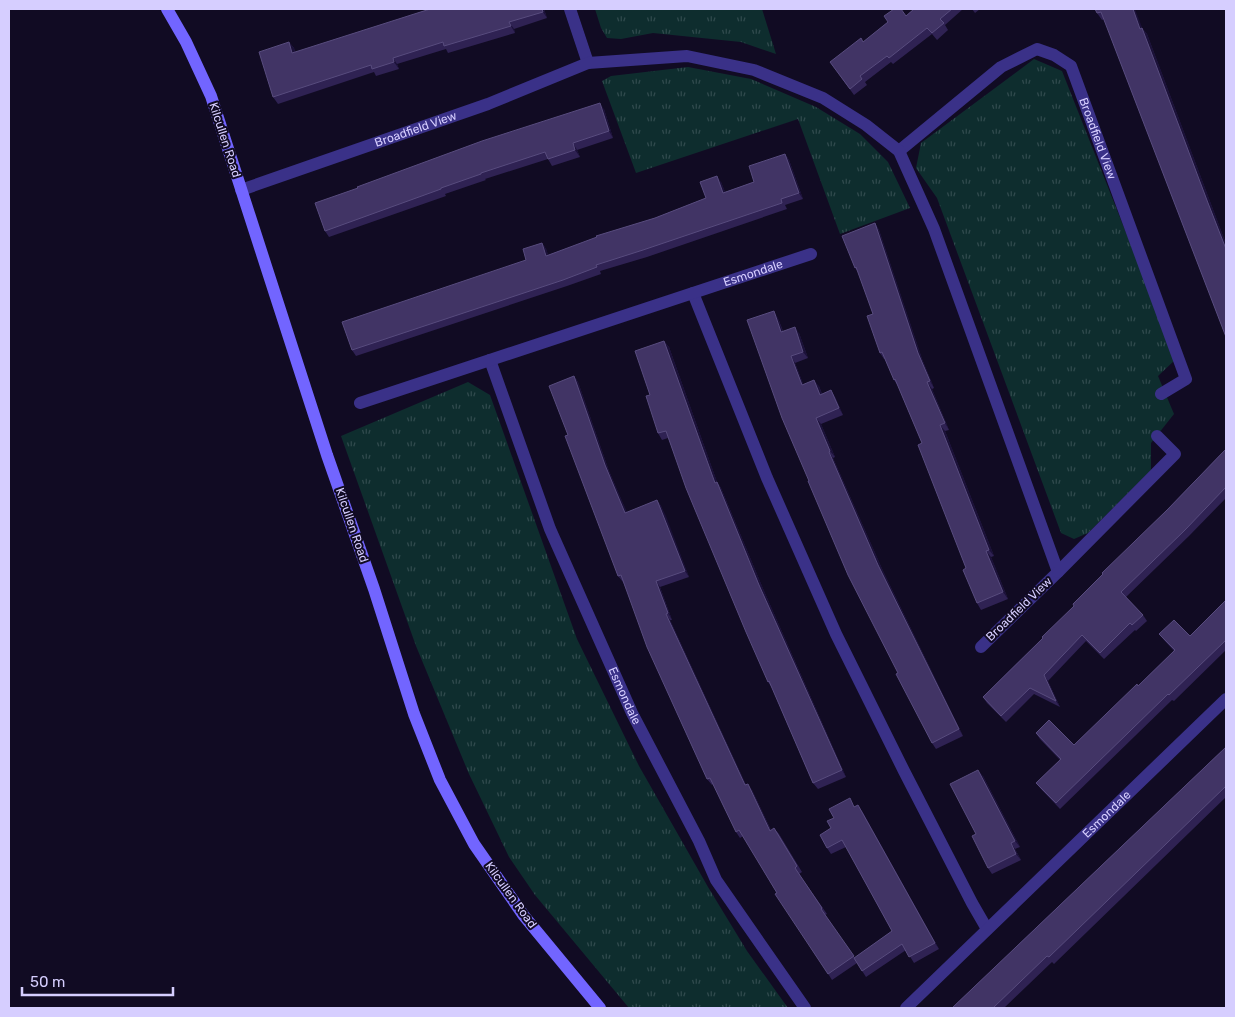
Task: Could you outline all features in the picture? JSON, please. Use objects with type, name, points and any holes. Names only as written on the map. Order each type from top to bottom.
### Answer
[{"type":"main road","name":"Kilcullen Road","points":[[167,9],[186,42],[211,96],[414,714],[440,780],[474,844],[524,916],[600,1008]]},
{"type":"street","points":[[570,9],[588,63]]},
{"type":"street","name":"Broadfield View","points":[[899,151],[1001,67],[1018,57],[1037,49],[1054,55],[1071,66],[1186,379],[1161,394]]},
{"type":"street","name":"Broadfield View","points":[[241,190],[488,104],[588,63],[686,56],[754,70],[823,98],[866,125],[899,151],[934,229],[1058,572]]},
{"type":"street","name":"Esmondale","points":[[360,404],[812,254]]},
{"type":"street","points":[[694,293],[767,478],[836,634],[904,771],[976,910],[988,929]]},
{"type":"street","name":"Esmondale","points":[[490,360],[550,528],[632,712],[699,841],[716,880],[805,1008]]},
{"type":"street","name":"Broadfield View","points":[[981,646],[1058,572],[1174,454],[1157,436]]},
{"type":"street","name":"Esmondale","points":[[906,1008],[1226,699]]},
{"type":"green space","points":[[595,9],[762,9],[776,54],[741,42],[653,33],[621,39],[607,38],[601,28]]},
{"type":"green space","points":[[1034,59],[1062,71],[1176,359],[1158,376],[1174,414],[1151,443],[1151,470],[1088,533],[1074,539],[1061,533],[937,198],[916,168],[921,143]]},
{"type":"green space","points":[[688,67],[751,79],[816,107],[860,134],[888,162],[910,208],[840,234],[798,119],[636,173],[602,81],[611,76]]},
{"type":"green space","points":[[468,382],[490,395],[577,639],[639,766],[747,951],[788,1008],[629,1008],[535,895],[509,857],[469,774],[416,646],[341,436]]},
{"type":"building","points":[[430,9],[542,9],[543,12],[509,22],[511,26],[444,46],[443,42],[393,58],[394,62],[372,69],[371,65],[273,97],[259,52],[289,42],[292,53]]},
{"type":"building","points":[[894,9],[901,9],[906,16],[914,9],[952,9],[940,19],[944,23],[932,33],[927,28],[889,58],[887,56],[860,76],[862,79],[850,89],[830,62],[861,38],[863,42],[888,22],[884,16]]},
{"type":"building","points":[[1095,9],[1133,9],[1140,29],[1142,28],[1226,249],[1226,337],[1101,12],[1097,13]]},
{"type":"building","points":[[600,103],[609,131],[573,143],[575,150],[548,159],[545,152],[481,173],[325,231],[315,203],[482,141]]},
{"type":"building","points":[[785,154],[799,193],[781,199],[782,203],[596,265],[597,267],[563,280],[352,350],[342,322],[526,260],[523,249],[542,243],[546,256],[596,236],[655,218],[706,198],[700,182],[717,176],[723,193],[754,182],[749,166]]},
{"type":"building","points":[[875,223],[918,353],[930,381],[927,382],[945,423],[940,425],[989,550],[986,551],[1003,592],[977,603],[963,570],[966,568],[918,445],[922,443],[895,379],[882,352],[880,353],[867,316],[873,314],[856,267],[842,236]]},
{"type":"building","points":[[774,311],[781,332],[795,327],[803,352],[791,356],[802,385],[814,380],[820,395],[831,390],[839,408],[816,418],[878,565],[959,729],[932,743],[848,575],[782,418],[747,320]]},
{"type":"building","points":[[664,341],[715,483],[717,482],[759,585],[842,770],[813,783],[746,632],[686,488],[666,431],[658,433],[646,396],[650,395],[635,351]]},
{"type":"building","points":[[574,376],[605,465],[625,513],[657,500],[685,571],[656,581],[668,613],[666,614],[745,785],[748,784],[770,831],[774,828],[797,866],[795,868],[854,956],[828,974],[775,894],[777,893],[739,830],[736,832],[710,778],[707,779],[647,647],[621,575],[618,576],[565,436],[568,435],[549,386]]},
{"type":"building","points":[[1226,449],[1226,487],[1121,592],[1143,615],[1132,625],[1130,623],[1100,653],[1082,635],[1044,675],[1056,701],[1030,688],[1001,716],[983,697],[1074,606],[1073,604],[1102,573]]},
{"type":"building","points":[[1226,600],[1226,640],[1056,803],[1036,783],[1061,759],[1036,733],[1049,720],[1074,745],[1175,650],[1159,634],[1174,620],[1190,636]]},
{"type":"building","points":[[1226,747],[1226,786],[1049,957],[1047,956],[993,1008],[952,1008]]},
{"type":"building","points":[[978,770],[1015,841],[1011,843],[1016,854],[988,868],[972,836],[976,834],[950,784]]},
{"type":"building","points":[[850,798],[854,807],[858,805],[935,943],[909,957],[902,944],[862,971],[854,958],[892,931],[842,840],[827,848],[820,835],[831,828],[827,821],[834,818],[829,809]]}]
